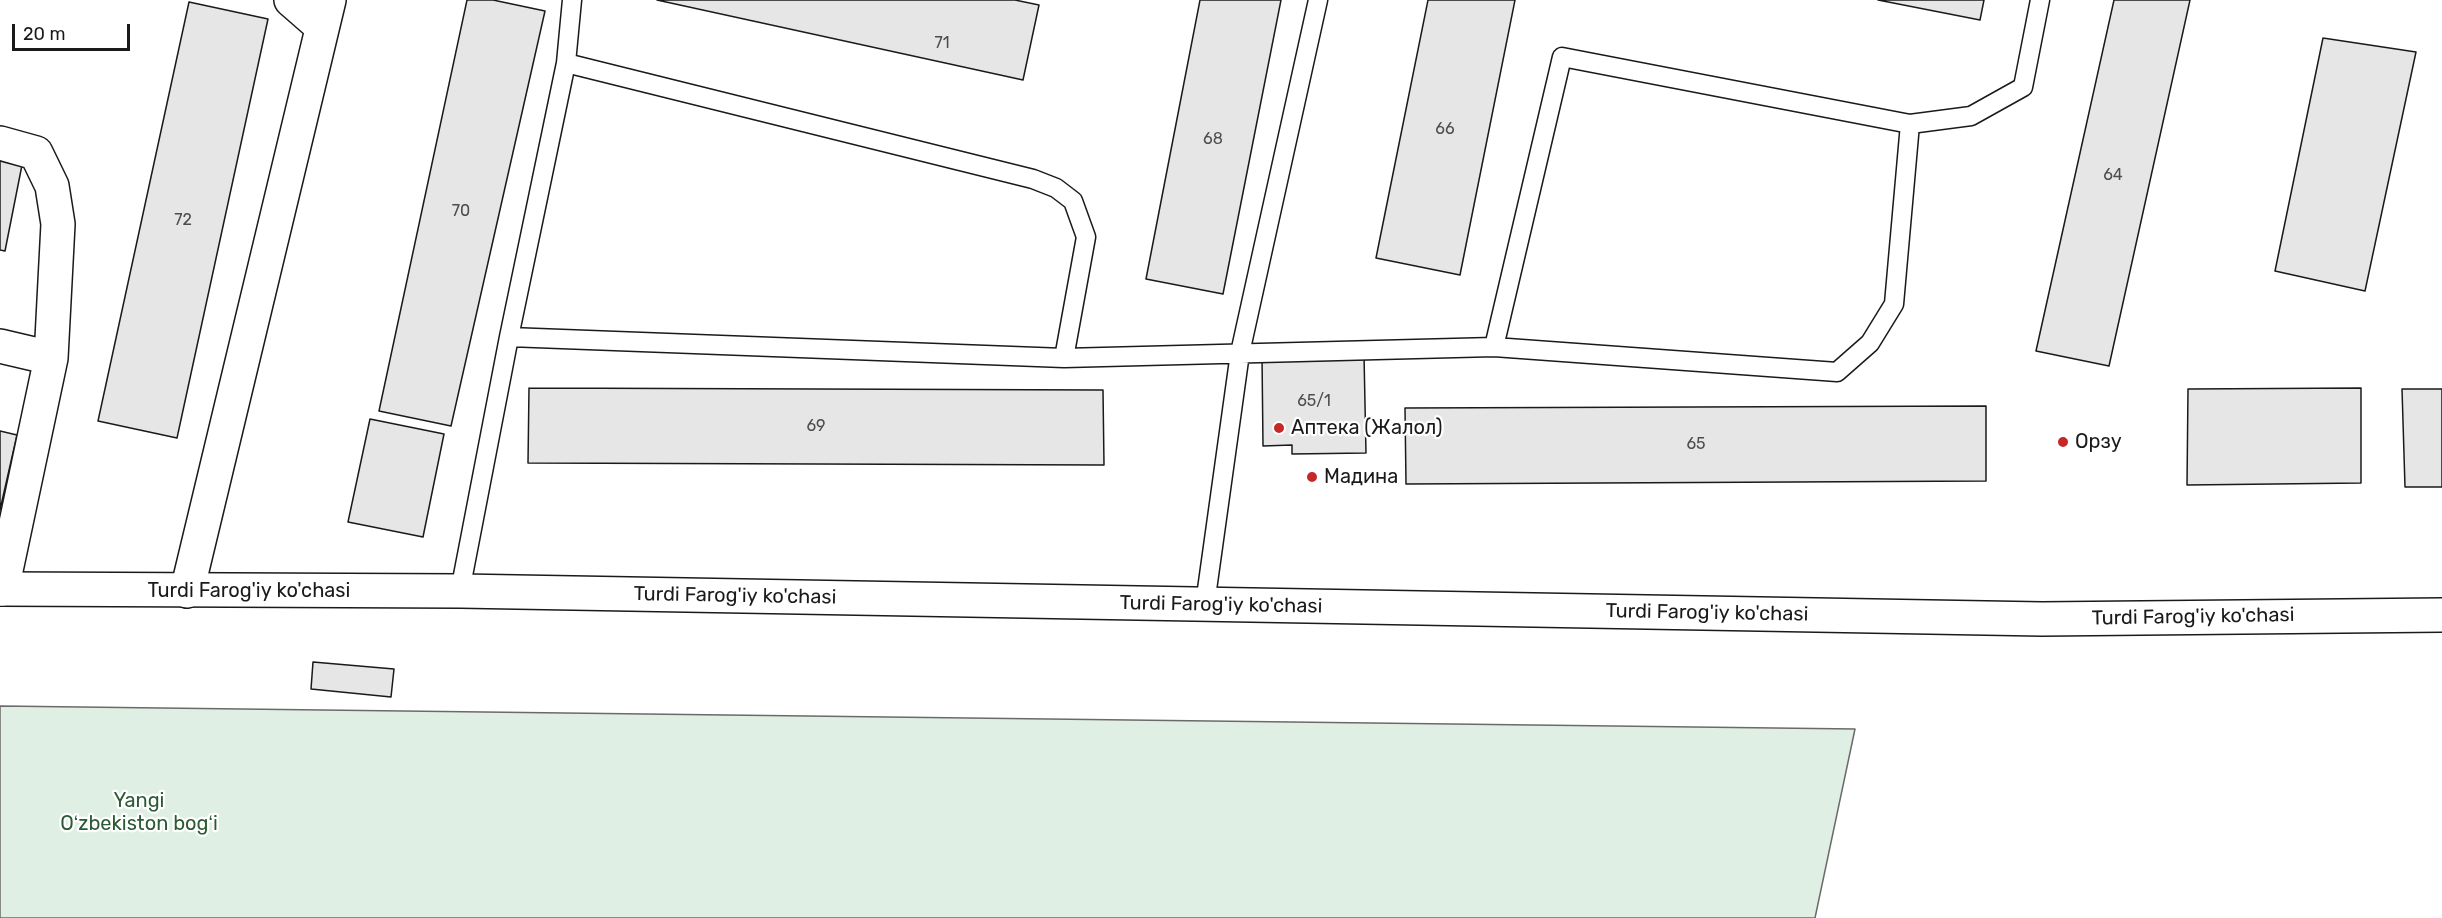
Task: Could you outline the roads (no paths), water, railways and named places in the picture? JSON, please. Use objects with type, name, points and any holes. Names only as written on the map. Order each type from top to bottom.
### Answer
[{"type":"main road","points":[[187,591],[326,14],[291,0]]},
{"type":"main road","points":[[0,143],[36,153],[52,186],[58,224],[51,358],[1,589]]},
{"type":"main road","points":[[0,346],[51,358]]},
{"type":"main road","name":"Turdi Farog'iy ko'chasi","points":[[1,589],[460,591],[2042,619],[2442,615]]},
{"type":"lane","points":[[460,591],[509,337],[566,63],[572,0]]},
{"type":"lane","points":[[1205,604],[1240,353],[1318,0]]},
{"type":"lane","points":[[1494,347],[1562,57],[1910,124],[1971,116],[2023,87],[2040,0]]},
{"type":"lane","points":[[566,63],[1033,179],[1056,188],[1073,201],[1086,237],[1064,358]]},
{"type":"lane","points":[[509,337],[1064,358],[1494,347],[1836,372],[1870,343],[1894,304],[1910,124]]},
{"type":"place","name":"Аптека (Жалол)","points":[[1279,428]]},
{"type":"place","name":"Орзу","points":[[2063,442]]},
{"type":"place","name":"Мадина","points":[[1312,477]]},
{"type":"park label","name":"Yangi Oʻzbekiston bogʻi","points":[[139,812]]}]
